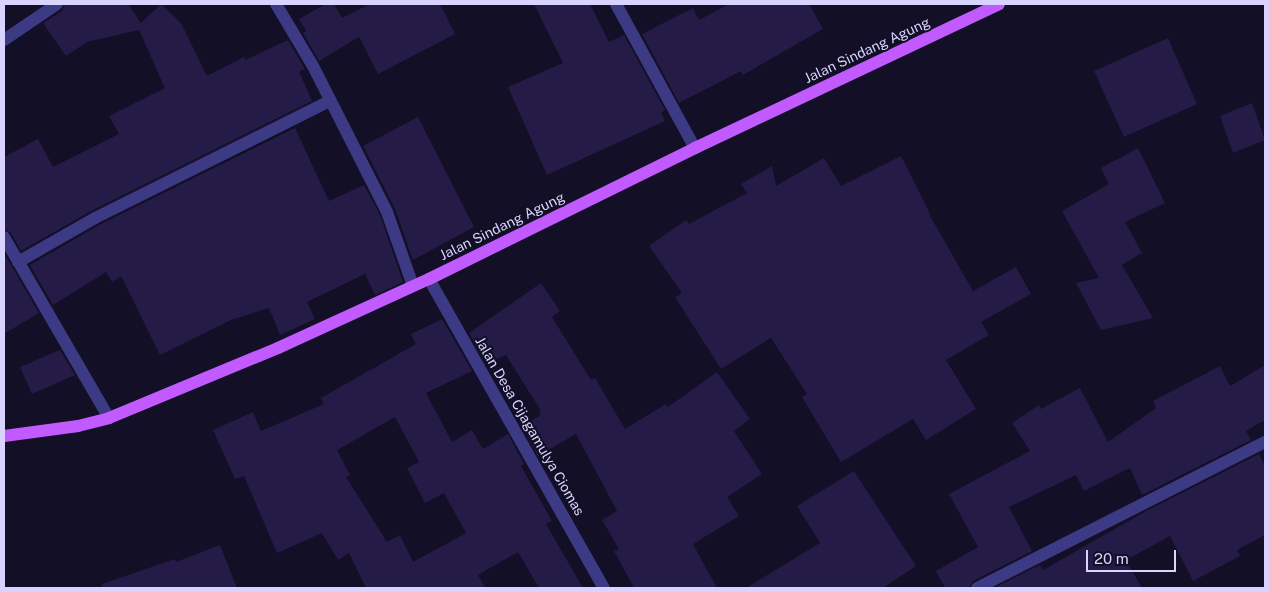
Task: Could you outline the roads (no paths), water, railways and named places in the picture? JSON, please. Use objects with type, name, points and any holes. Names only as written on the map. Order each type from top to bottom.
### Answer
[{"type":"main road","name":"Jalan Sindang Agung","points":[[4,436],[78,426],[109,418],[278,348],[429,279],[695,148],[999,4]]},
{"type":"street","points":[[4,40],[57,4]]},
{"type":"street","points":[[276,4],[313,66],[387,212],[414,286]]},
{"type":"street","points":[[616,4],[695,148]]},
{"type":"street","points":[[18,262],[95,218],[330,101]]},
{"type":"street","points":[[4,237],[109,418]]},
{"type":"street","name":"Jalan Desa Cijagamulya Ciomas","points":[[429,279],[604,588]]},
{"type":"street","points":[[977,588],[1265,442]]}]
